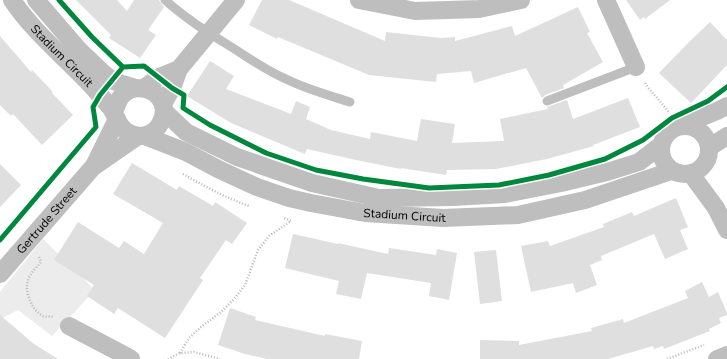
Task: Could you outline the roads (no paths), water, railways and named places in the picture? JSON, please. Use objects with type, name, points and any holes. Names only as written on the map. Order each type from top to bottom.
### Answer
[{"type":"street","name":"Stadium Circuit","points":[[12,0],[20,12],[100,95],[115,115]]},
{"type":"street","name":"Stadium Circuit","points":[[36,0],[79,50],[102,72],[113,81],[140,88]]},
{"type":"street","points":[[163,107],[179,69],[236,0]]},
{"type":"street","points":[[359,0],[415,11],[479,9],[521,0]]},
{"type":"street","points":[[606,0],[636,67]]},
{"type":"street","points":[[140,88],[152,91],[158,96],[163,107],[163,119],[159,127],[153,132],[141,136],[130,134],[123,129],[115,115],[121,98],[127,92],[140,88],[179,69]]},
{"type":"street","points":[[727,106],[717,111],[678,122],[676,127],[668,132],[663,138],[660,146],[662,159],[671,171],[682,175],[702,162],[727,136]]},
{"type":"street","name":"Stadium Circuit","points":[[163,107],[186,132],[237,157],[312,183],[380,198],[453,197],[505,194],[607,172],[639,162],[660,146]]},
{"type":"street","name":"Gertrude Street","points":[[93,167],[115,115]]},
{"type":"street","points":[[678,122],[691,126],[702,132],[707,139],[702,162],[716,208],[727,230]]},
{"type":"street","name":"Stadium Circuit","points":[[141,136],[186,152],[257,187],[289,198],[311,204],[365,213],[443,218],[518,215],[585,200],[671,171]]},
{"type":"street","name":"Gertrude Street","points":[[0,274],[93,167],[141,136]]},
{"type":"street","points":[[68,326],[131,359]]},
{"type":"street","points":[[717,359],[727,355]]},
{"type":"lane","points":[[166,0],[177,11],[257,64],[286,79],[315,91],[350,102]]},
{"type":"lane","points":[[548,101],[636,67]]}]
